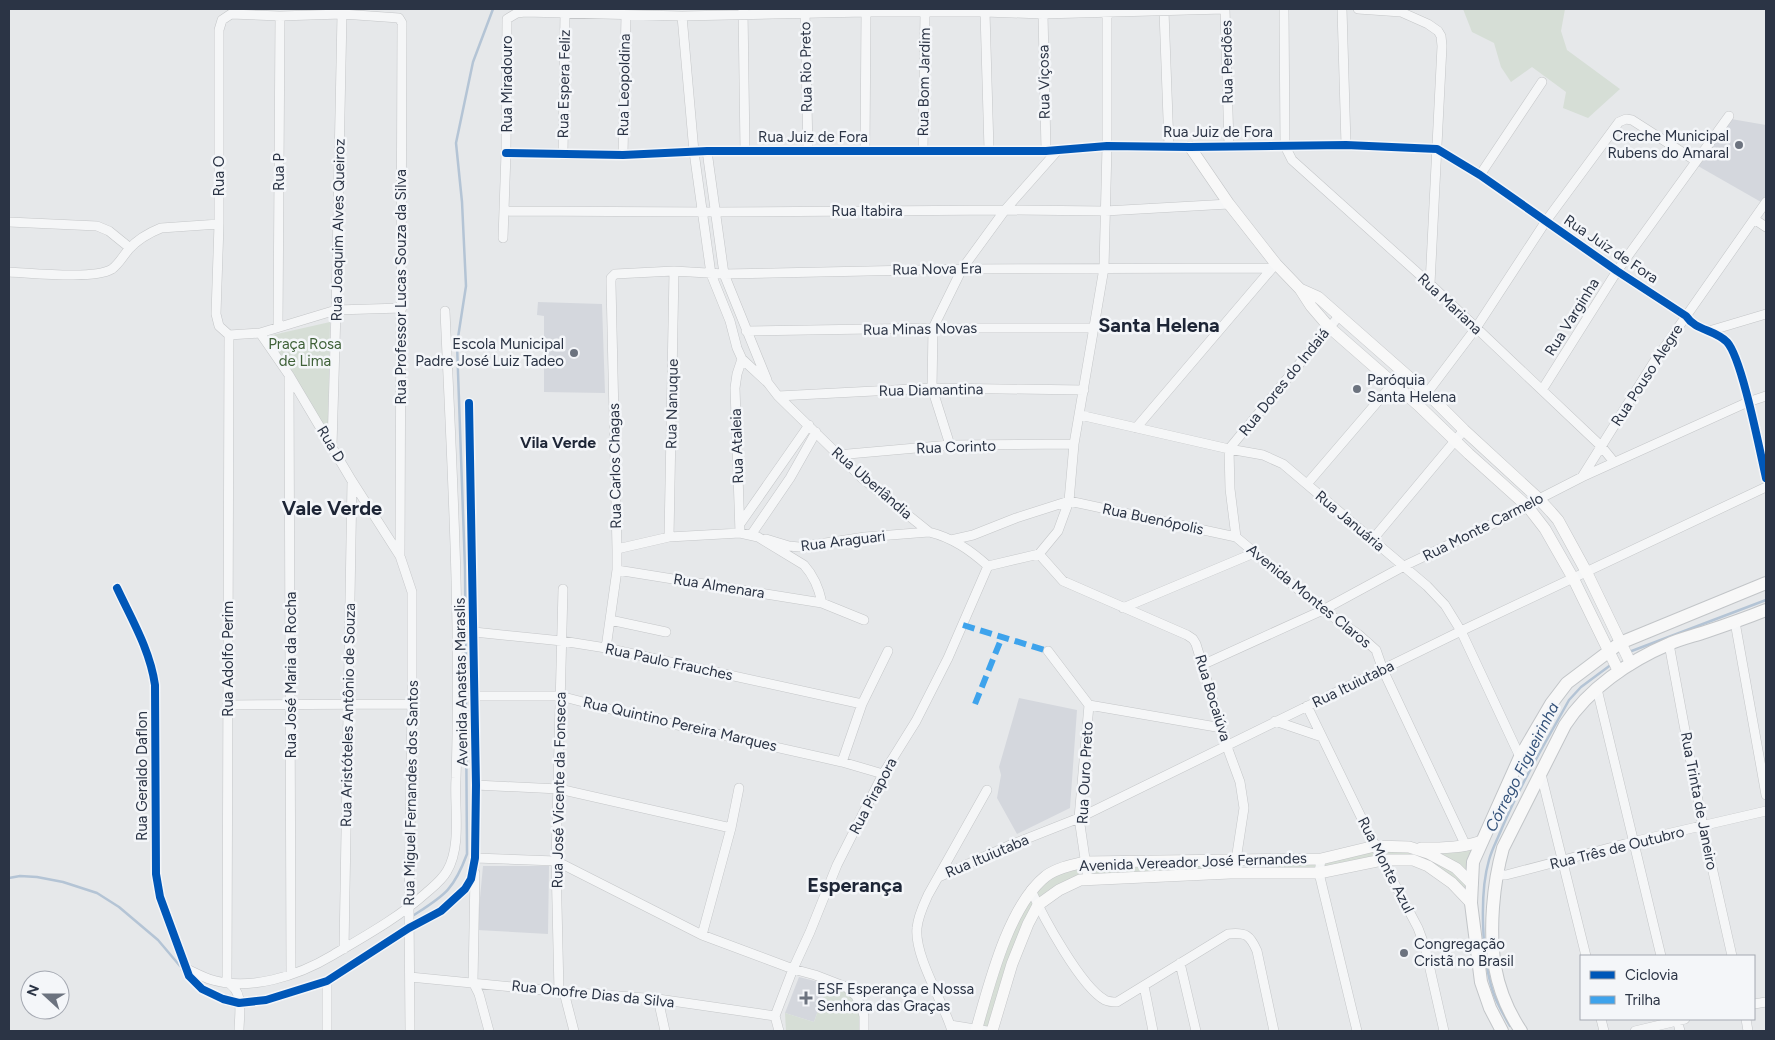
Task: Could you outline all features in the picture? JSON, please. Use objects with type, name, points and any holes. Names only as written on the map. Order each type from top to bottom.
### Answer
[{"type":"main road","points":[[1502,1031],[1490,1008],[1481,982],[1471,903],[1473,862],[1520,757],[1551,704],[1567,683],[1620,643],[1766,583]]},
{"type":"main road","points":[[1521,1031],[1514,1020],[1496,967],[1494,919],[1497,875],[1503,848],[1574,711],[1597,689],[1619,672],[1669,644],[1766,610]]},
{"type":"street","points":[[565,12],[682,16],[744,11],[925,13],[985,10],[1043,14],[1225,9]]},
{"type":"street","name":"Rua Perdões","points":[[1225,9],[1229,146]]},
{"type":"street","points":[[1284,9],[1285,146]]},
{"type":"street","points":[[1342,9],[1346,145]]},
{"type":"street","points":[[1358,9],[1402,12],[1428,24],[1438,31],[1441,36],[1430,284]]},
{"type":"street","points":[[985,10],[989,150]]},
{"type":"street","points":[[744,11],[746,150]]},
{"type":"street","points":[[1164,11],[1169,146]]},
{"type":"street","name":"Rua Miradouro","points":[[503,238],[505,211],[507,19],[517,13],[525,12],[565,12]]},
{"type":"street","name":"Rua Espera Feliz","points":[[563,155],[565,12]]},
{"type":"street","points":[[865,150],[866,12]]},
{"type":"street","points":[[988,566],[1039,554],[1058,531],[1069,501],[1074,444],[1104,268],[1108,146],[1107,12]]},
{"type":"street","name":"Rua Rio Preto","points":[[805,13],[808,150]]},
{"type":"street","name":"Rua Bom Jardim","points":[[924,151],[925,13]]},
{"type":"street","name":"Rua O","points":[[229,335],[219,326],[216,314],[219,224],[219,30],[222,20],[231,14],[280,16]]},
{"type":"street","points":[[280,16],[342,14]]},
{"type":"street","name":"Rua Professor Lucas Souza da Silva","points":[[342,14],[399,18],[402,23],[400,556]]},
{"type":"street","name":"Rua Joaquim Alves Queiroz","points":[[332,446],[342,14]]},
{"type":"street","name":"Rua Viçosa","points":[[1043,14],[1046,150]]},
{"type":"street","name":"Rua Leopoldina","points":[[623,155],[626,15]]},
{"type":"street","name":"Rua P","points":[[278,327],[280,16]]},
{"type":"street","name":"Rua Uberlândia","points":[[682,16],[694,152],[711,274],[742,359],[862,478],[929,532],[951,540],[970,550],[988,566]]},
{"type":"street","points":[[1480,175],[1542,82]]},
{"type":"street","name":"Rua Varginha","points":[[1542,390],[1617,271],[1729,116]]},
{"type":"street","points":[[1427,393],[1476,328],[1546,221],[1619,122],[1626,118],[1632,120],[1696,160]]},
{"type":"street","name":"Rua Juiz de Fora","points":[[506,153],[623,155],[746,150],[1058,150],[1108,146],[1346,145],[1437,149],[1480,175],[1617,271],[1686,316],[1690,323],[1702,330],[1709,331],[1727,342],[1737,360],[1766,478]]},
{"type":"street","name":"Rua Mariana","points":[[1285,146],[1292,160],[1301,170],[1430,284],[1601,446],[1614,462]]},
{"type":"street","points":[[1190,147],[1274,266],[1300,289],[1311,306],[1329,327],[1528,507],[1545,529],[1573,578],[1619,672]]},
{"type":"street","points":[[950,445],[932,388],[933,328],[962,269],[1005,210],[1058,150]]},
{"type":"street","name":"Rua Uberlândia","points":[[706,151],[724,274],[768,383]]},
{"type":"street","name":"Rua Pouso Alegre","points":[[1582,477],[1686,316],[1766,202]]},
{"type":"street","name":"Rua Itabira","points":[[505,211],[1105,211],[1229,204]]},
{"type":"street","points":[[1754,219],[1766,227]]},
{"type":"street","points":[[9,222],[97,226],[109,231],[130,248]]},
{"type":"street","points":[[9,272],[90,275],[105,272],[118,264],[130,248],[161,228],[219,224]]},
{"type":"street","points":[[1136,428],[1274,266]]},
{"type":"street","name":"Rua Nova Era","points":[[611,284],[611,278],[617,272],[674,271],[724,274],[962,269],[1274,266]]},
{"type":"street","name":"Rua Nanuque","points":[[669,536],[674,271]]},
{"type":"street","name":"Rua Carlos Chagas","points":[[606,648],[617,570],[611,284]]},
{"type":"street","points":[[1300,289],[1318,297],[1427,393],[1464,430],[1539,498],[1558,520],[1587,573],[1631,664]]},
{"type":"street","points":[[229,335],[260,333],[336,310],[402,308]]},
{"type":"street","name":"Avenida Anastas Maraslis","points":[[185,968],[210,979],[227,982],[254,983],[291,974],[322,962],[409,908],[439,882],[447,871],[456,847],[455,782],[458,708],[457,613],[445,311]]},
{"type":"street","points":[[1709,331],[1766,314]]},
{"type":"street","name":"Rua Dores do Indaiá","points":[[1229,449],[1339,316]]},
{"type":"street","name":"Rua Minas Novas","points":[[746,331],[1095,328]]},
{"type":"street","name":"Rua D","points":[[260,333],[289,375],[352,481],[400,556]]},
{"type":"street","name":"Rua Adolfo Perim","points":[[227,982],[229,335]]},
{"type":"street","name":"Rua Ataleia","points":[[740,529],[735,388],[742,359]]},
{"type":"street","points":[[1307,484],[1403,372]]},
{"type":"street","name":"Rua José Maria da Rocha","points":[[289,375],[291,974]]},
{"type":"street","name":"Rua Diamantina","points":[[778,396],[932,388],[1084,390]]},
{"type":"street","name":"Rua Monte Carmelo","points":[[1202,665],[1323,610],[1404,566],[1528,507],[1539,498],[1582,477],[1748,402],[1766,396]]},
{"type":"street","name":"Avenida Anastas Maraslis","points":[[239,1003],[266,1000],[327,981],[409,928],[441,911],[464,889],[471,879],[476,858],[476,785],[469,403]]},
{"type":"street","name":"Rua Januária","points":[[1080,416],[1263,455],[1284,464],[1427,586],[1445,605],[1461,631],[1520,757]]},
{"type":"street","points":[[740,529],[812,429]]},
{"type":"street","points":[[812,429],[790,478],[754,536],[804,565],[819,588],[822,603]]},
{"type":"street","points":[[1373,539],[1456,442],[1464,430]]},
{"type":"street","name":"Rua Corinto","points":[[837,454],[950,445],[1074,444]]},
{"type":"street","name":"Avenida Montes Claros","points":[[1229,449],[1230,495],[1236,537],[1323,610],[1358,634],[1376,650],[1383,670],[1466,846]]},
{"type":"street","name":"Rua Aristóteles Antônio de Souza","points":[[344,948],[352,481]]},
{"type":"street","name":"Rua Ituiutaba","points":[[939,877],[1008,846],[1079,818],[1226,744],[1766,487]]},
{"type":"street","points":[[951,540],[973,535],[1016,518],[1069,501]]},
{"type":"street","name":"Rua Buenópolis","points":[[1069,501],[1236,537]]},
{"type":"street","name":"Rua Araguari","points":[[617,549],[669,536],[740,529],[754,536],[799,547],[865,537],[929,532]]},
{"type":"street","points":[[1123,608],[1254,553]]},
{"type":"street","name":"Rua Bocaiúva","points":[[1039,554],[1062,581],[1193,639],[1240,782],[1244,808],[1234,872]]},
{"type":"street","name":"Rua Miguel Fernandes dos Santos","points":[[400,556],[412,592],[409,908],[410,1031]]},
{"type":"street","name":"Rua Pirapora","points":[[775,1016],[837,865],[883,774],[916,721],[948,658],[988,566]]},
{"type":"street","name":"Rua Almenara","points":[[617,570],[822,603],[864,620]]},
{"type":"street","name":"Rua Geraldo Daflon","points":[[117,588],[149,655],[153,671],[155,685],[156,874],[160,896],[185,968]]},
{"type":"street","name":"Rua José Vicente da Fonseca","points":[[563,589],[556,861],[562,992],[574,1031]]},
{"type":"street","points":[[610,620],[666,632]]},
{"type":"street","points":[[1735,622],[1766,795]]},
{"type":"street","name":"Rua Paulo Frauches","points":[[474,632],[562,641],[606,648],[862,704]]},
{"type":"street","name":"Rua Trinta de Janeiro","points":[[1669,644],[1703,827],[1732,955]]},
{"type":"street","points":[[842,762],[862,704],[888,651]]},
{"type":"street","name":"Rua Ouro Preto","points":[[1048,651],[1089,705],[1079,818],[1088,879]]},
{"type":"street","points":[[1597,689],[1632,842],[1661,955]]},
{"type":"street","name":"Rua Quintino Pereira Marques","points":[[474,696],[560,696],[637,716],[842,762],[883,774]]},
{"type":"street","points":[[228,705],[412,704]]},
{"type":"street","points":[[1089,705],[1222,728]]},
{"type":"street","name":"Rua Monte Azul","points":[[1307,706],[1375,846],[1403,898],[1422,941],[1444,1031]]},
{"type":"street","points":[[1275,721],[1322,737]]},
{"type":"street","points":[[1541,774],[1586,955]]},
{"type":"street","points":[[476,785],[559,789],[731,828]]},
{"type":"street","points":[[702,935],[731,828],[739,788]]},
{"type":"street","points":[[980,1030],[951,1028],[921,956],[917,930],[920,913],[986,790]]},
{"type":"street","name":"Rua Três de Outubro","points":[[1497,875],[1506,875],[1563,862],[1632,842],[1766,811]]},
{"type":"street","points":[[1410,847],[1442,848],[1466,846],[1482,841]]},
{"type":"street","name":"Avenida Vereador José Fernandes","points":[[980,1030],[1000,953],[1014,920],[1031,890],[1047,875],[1060,869],[1085,862],[1321,859],[1375,846],[1410,847],[1428,853],[1456,868],[1472,884]]},
{"type":"street","points":[[489,1031],[479,994],[473,982],[476,858],[556,861],[702,935],[846,987],[856,996],[862,1006],[865,1021],[864,1031]]},
{"type":"street","points":[[1321,859],[1320,873],[1357,1031]]},
{"type":"street","name":"Avenida Vereador José Fernandes","points":[[992,1031],[1012,964],[1038,905],[1058,890],[1080,880],[1234,872],[1320,873],[1382,860],[1413,860],[1428,866],[1452,883],[1471,903]]},
{"type":"street","points":[[1031,890],[1063,949],[1088,984],[1110,1002],[1117,1002],[1228,934],[1236,933],[1249,936],[1258,951],[1274,1031]]},
{"type":"street","points":[[1180,963],[1196,1031]]},
{"type":"street","points":[[185,968],[202,988],[224,999],[239,1003]]},
{"type":"street","name":"Rua Onofre Dias da Silva","points":[[410,977],[562,992],[658,999],[775,1016]]},
{"type":"street","points":[[327,981],[327,1031]]},
{"type":"street","points":[[227,982],[234,986],[239,995],[240,1031]]},
{"type":"street","points":[[1144,986],[1153,1031]]},
{"type":"street","points":[[658,999],[665,1031]]},
{"type":"street","points":[[775,1016],[779,1031]]},
{"type":"street","points":[[1636,1031],[1676,1020]]},
{"type":"shaded area","name":"Creche Municipal Rubens do Amaral","points":[[1731,119],[1766,125],[1766,195],[1761,202],[1698,166]]},
{"type":"shaded area","name":"Escola Municipal Padre José Luiz Tadeo","points":[[538,302],[602,304],[605,393],[544,392],[544,316],[537,315]]},
{"type":"shaded area","points":[[1019,698],[1077,710],[1070,808],[1017,834],[997,798],[1001,775],[999,767]]},
{"type":"shaded area","points":[[483,866],[549,866],[548,934],[477,930]]},
{"type":"shaded area","name":"ESF Esperança e Nossa Senhora das Graças","points":[[799,977],[827,984],[814,1022],[785,1013]]},
{"type":"green space","points":[[1463,9],[1565,9],[1561,31],[1567,50],[1620,89],[1588,118],[1563,108],[1566,92],[1532,67],[1511,82],[1501,67],[1494,43],[1472,32]]},
{"type":"green space","name":"Praça Rosa de Lima","points":[[330,322],[328,430],[289,375],[268,336]]},
{"type":"green space","points":[[1482,841],[1471,903],[1433,869],[1387,859],[1381,845]]},
{"type":"green space","points":[[1375,846],[1382,860],[1319,873],[1270,872],[1271,859],[1321,859]]},
{"type":"green space","points":[[1235,860],[1234,873],[1088,879],[1085,862]]},
{"type":"green space","points":[[1077,864],[1080,880],[1038,905],[992,1031],[952,1031],[950,1025],[977,1028],[1000,953],[1031,890]]},
{"type":"green space","points":[[827,984],[850,995],[858,1005],[861,1031],[786,1031],[785,1013],[814,1022]]},
{"type":"waterway","points":[[411,917],[446,892],[457,877],[467,854],[465,569],[457,344],[466,286],[462,202],[456,143],[473,62],[493,9]]},
{"type":"waterway","name":"Córrego Figueirinha","points":[[1629,652],[1766,600]]},
{"type":"waterway","name":"Córrego Figueirinha","points":[[1510,1026],[1495,996],[1486,962],[1483,908],[1489,860],[1509,811],[1569,700],[1581,687],[1612,664]]},
{"type":"waterway","points":[[9,878],[20,876],[37,877],[63,882],[97,893],[119,907],[158,940],[180,966]]},
{"type":"marked path","points":[[963,625],[1048,651]]},
{"type":"marked path","points":[[975,704],[1002,637]]},
{"type":"cycle path","points":[[506,153],[623,155],[707,151],[1046,151],[1107,146],[1346,145],[1437,149],[1480,175],[1617,271],[1686,316],[1695,325],[1727,342],[1739,366],[1766,478]]},
{"type":"cycle path","points":[[117,588],[145,647],[153,672],[155,685],[156,874],[160,897],[189,976],[202,989],[223,999],[239,1003],[266,1000],[327,981],[409,928],[441,911],[465,889],[471,879],[475,858],[476,785],[469,403]]},
{"type":"place","name":"Creche Municipal Rubens do Amaral","points":[[1739,145]]},
{"type":"place","name":"Escola Municipal Padre José Luiz Tadeo","points":[[574,353]]},
{"type":"place","name":"Paróquia Santa Helena","points":[[1357,389]]},
{"type":"place","name":"Congregação Cristã no Brasil","points":[[1404,953]]},
{"type":"place","name":"ESF Esperança e Nossa Senhora das Graças","points":[[806,998]]},
{"type":"district","name":"Santa Helena","points":[[1159,325]]},
{"type":"district","name":"Vila Verde","points":[[558,442]]},
{"type":"district","name":"Vale Verde","points":[[332,508]]},
{"type":"district","name":"Esperança","points":[[855,885]]}]
